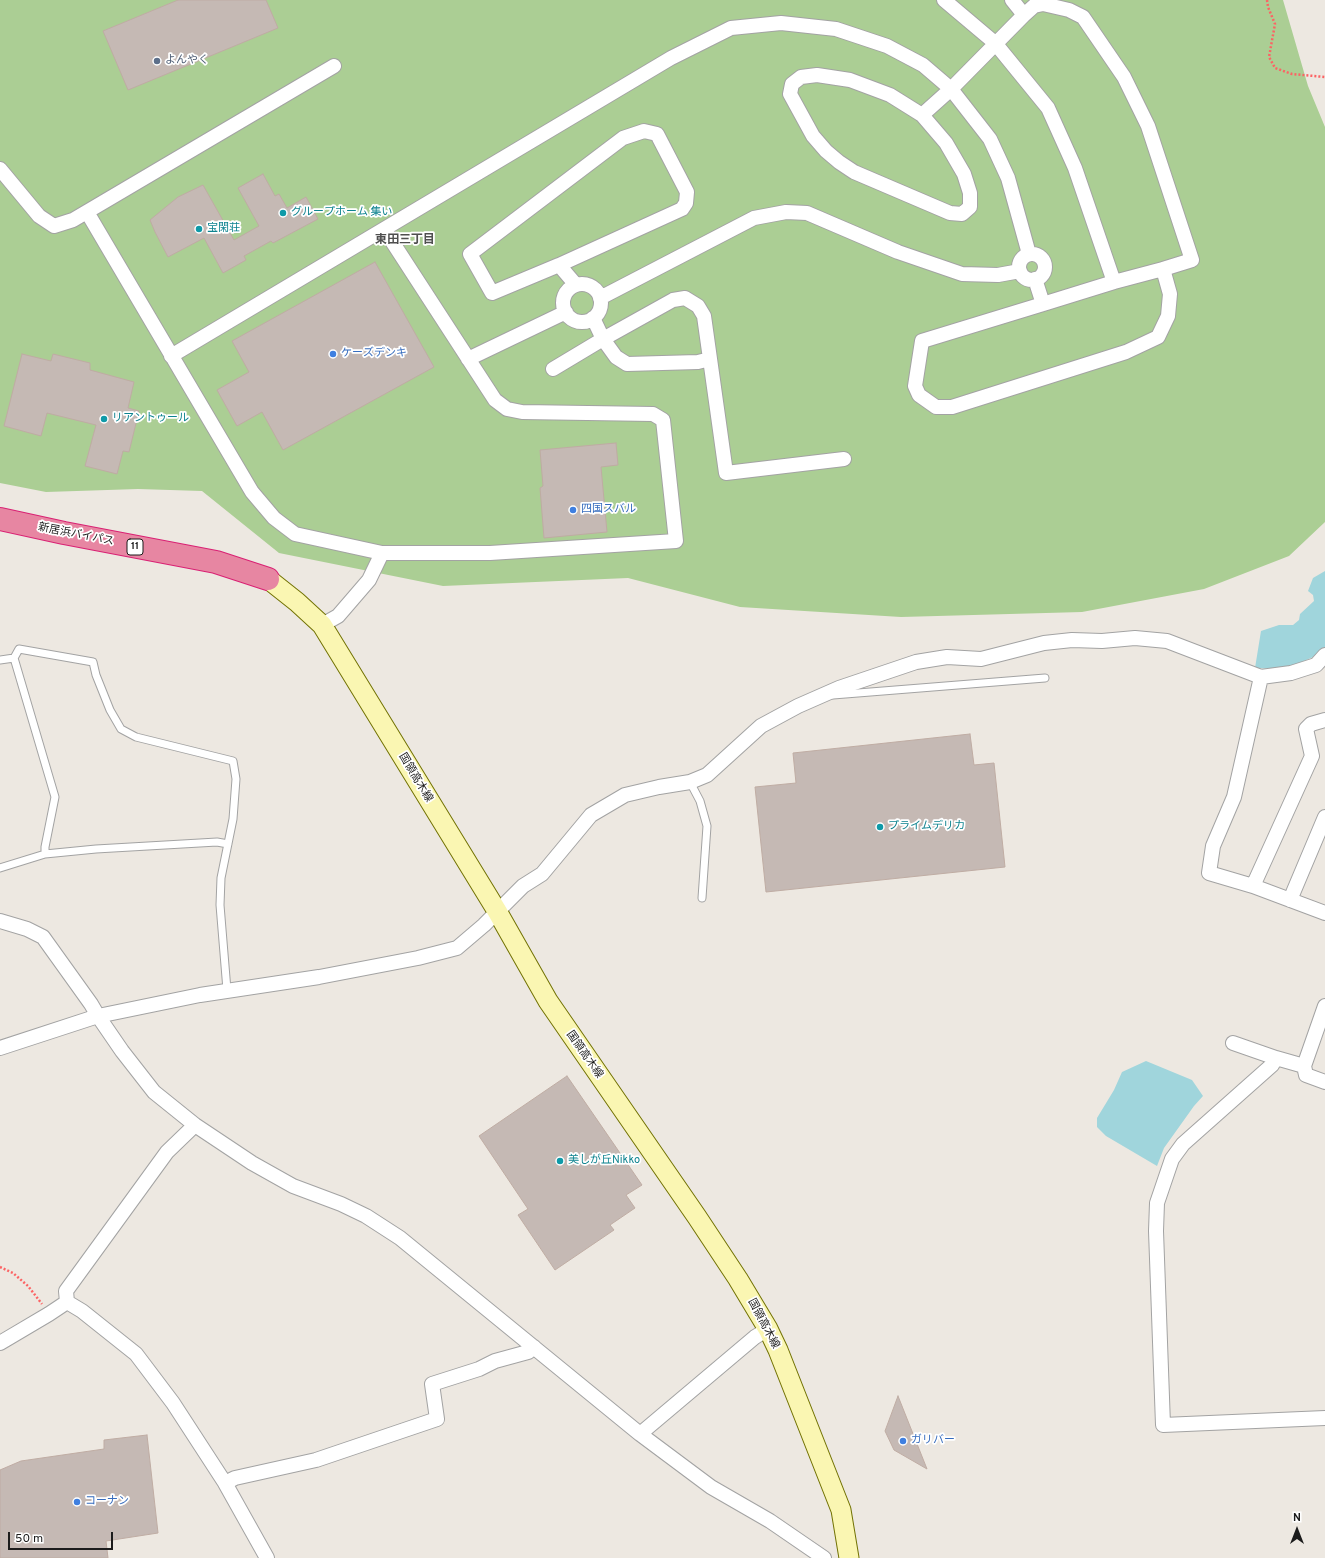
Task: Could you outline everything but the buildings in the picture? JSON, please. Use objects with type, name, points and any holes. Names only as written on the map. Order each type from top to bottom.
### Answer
[{"type":"highway","name":"新居浜バイパス","points":[[0,520],[216,562],[268,579]]},
{"type":"main road","name":"国領高木線","points":[[268,579],[298,602],[322,625],[497,911],[548,1001],[697,1217],[768,1329],[778,1350],[841,1510],[849,1558]]},
{"type":"street","points":[[944,0],[995,43],[1048,108],[1075,168],[1114,282]]},
{"type":"street","points":[[1012,0],[1024,15]]},
{"type":"street","points":[[922,115],[951,89],[995,43],[1034,6],[1043,4],[1069,10],[1083,17],[1124,78],[1148,126],[1192,260],[922,340],[915,386],[919,395],[936,407],[952,407],[1126,352],[1158,337],[1168,316],[1170,294],[1163,269]]},
{"type":"street","points":[[171,356],[671,58],[731,28],[781,23],[836,29],[887,46],[923,65],[951,89],[990,139],[1008,178],[1029,254]]},
{"type":"street","points":[[0,169],[39,216],[54,226],[73,220],[87,212],[334,66]]},
{"type":"street","points":[[817,75],[850,80],[890,95],[922,115],[946,143],[964,174],[970,193],[970,207],[962,214],[950,213],[854,172],[839,162],[826,152],[813,136],[790,94],[792,84],[800,77],[817,75]]},
{"type":"street","points":[[644,131],[657,134],[687,192],[686,203],[682,209],[559,265],[492,293],[470,254],[623,138],[644,131]]},
{"type":"street","points":[[87,212],[252,492],[274,518],[295,534],[382,553],[490,553],[676,541],[664,420],[653,414],[522,412],[507,409],[495,400],[384,229]]},
{"type":"street","points":[[600,298],[754,218],[786,212],[807,213],[898,252],[962,274],[998,275],[1020,271]]},
{"type":"street","points":[[1029,254],[1034,254],[1042,258],[1045,266],[1043,274],[1035,279],[1028,279],[1020,271],[1020,263],[1022,259],[1029,254]]},
{"type":"street","points":[[559,265],[576,285]]},
{"type":"street","points":[[1035,279],[1043,304]]},
{"type":"street","points":[[576,285],[588,285],[593,288],[600,298],[600,309],[593,318],[587,321],[575,320],[570,317],[563,306],[566,293],[570,288],[576,285]]},
{"type":"street","points":[[553,369],[673,300],[685,298],[698,306],[704,316],[726,472],[844,459]]},
{"type":"street","points":[[468,359],[566,312]]},
{"type":"street","points":[[593,318],[603,339],[616,358],[626,364],[698,362],[710,359]]},
{"type":"street","points":[[322,625],[338,616],[369,580],[382,553]]},
{"type":"street","points":[[0,1048],[98,1016],[226,990],[319,978],[418,958],[457,948],[524,886],[542,874],[591,815],[625,795],[690,782],[707,775],[761,726],[798,706],[839,688],[916,662],[947,657],[982,658],[1044,643],[1072,640],[1102,641],[1135,638],[1167,641],[1261,677],[1291,673],[1316,665],[1325,655]]},
{"type":"street","points":[[1261,677],[1234,797],[1213,846],[1209,873],[1253,886],[1325,913]]},
{"type":"street","points":[[1253,886],[1312,756],[1306,729],[1311,724],[1325,720]]},
{"type":"street","points":[[1290,900],[1325,817]]},
{"type":"street","points":[[0,921],[27,928],[43,937],[91,1004],[122,1051],[154,1092],[195,1125],[252,1163],[293,1186],[341,1204],[360,1213],[400,1238],[640,1434],[711,1487],[770,1521],[824,1558]]},
{"type":"street","points":[[1325,1006],[1304,1066],[1306,1075],[1325,1082]]},
{"type":"street","points":[[1233,1043],[1304,1066]]},
{"type":"street","points":[[1276,1058],[1272,1065],[1183,1144],[1172,1159],[1157,1203],[1156,1231],[1163,1425],[1325,1418]]},
{"type":"street","points":[[67,1302],[66,1291],[167,1152],[195,1125]]},
{"type":"street","points":[[0,1343],[67,1302]]},
{"type":"street","points":[[67,1302],[82,1311],[136,1354],[173,1403],[225,1483],[267,1558]]},
{"type":"street","points":[[640,1434],[755,1337],[768,1329]]},
{"type":"street","points":[[225,1483],[235,1478],[316,1460],[437,1419],[432,1384],[479,1369],[495,1361],[528,1352],[534,1347]]},
{"type":"lane","points":[[45,854],[45,847],[55,797],[14,658],[19,649],[93,662],[96,676],[110,710],[121,729],[136,737],[233,761],[235,786],[233,819],[221,878],[220,905],[226,990]]},
{"type":"lane","points":[[0,660],[14,658]]},
{"type":"lane","points":[[821,696],[1045,678]]},
{"type":"lane","points":[[690,782],[700,801],[707,826],[702,898]]},
{"type":"lane","points":[[0,868],[45,854],[96,849],[217,842],[228,844]]},
{"type":"path","points":[[1267,0],[1268,7],[1275,24],[1269,57],[1275,68],[1292,74],[1325,77]]},
{"type":"path","points":[[0,1266],[28,1286],[49,1314]]},
{"type":"green space","points":[[0,0],[1283,0],[1308,86],[1325,127],[1325,522],[1289,556],[1204,589],[1082,612],[901,617],[740,607],[628,578],[443,586],[279,553],[202,491],[138,489],[46,492],[0,483]]},
{"type":"water","points":[[1325,571],[1325,647],[1313,657],[1297,664],[1280,669],[1255,668],[1261,631],[1279,625],[1293,625],[1299,620],[1300,614],[1314,601],[1313,595],[1308,591],[1313,578]]},
{"type":"water","points":[[1146,1061],[1192,1080],[1203,1096],[1194,1106],[1164,1148],[1157,1166],[1106,1136],[1097,1127],[1097,1118],[1114,1090],[1122,1072]]},
{"type":"place","name":"よんやく","points":[[157,61]]},
{"type":"place","name":"グループホーム 集い","points":[[283,213]]},
{"type":"place","name":"宝閑荘","points":[[199,229]]},
{"type":"place","name":"ケーズデンキ","points":[[333,354]]},
{"type":"place","name":"リアントゥール","points":[[104,419]]},
{"type":"place","name":"四国スバル","points":[[573,510]]},
{"type":"place","name":"プライムデリカ","points":[[880,827]]},
{"type":"place","name":"美しが丘Nikko","points":[[560,1161]]},
{"type":"place","name":"ガリバー","points":[[903,1441]]},
{"type":"place","name":"コーナン","points":[[77,1502]]},
{"type":"district","name":"東田三丁目","points":[[405,241]]}]
